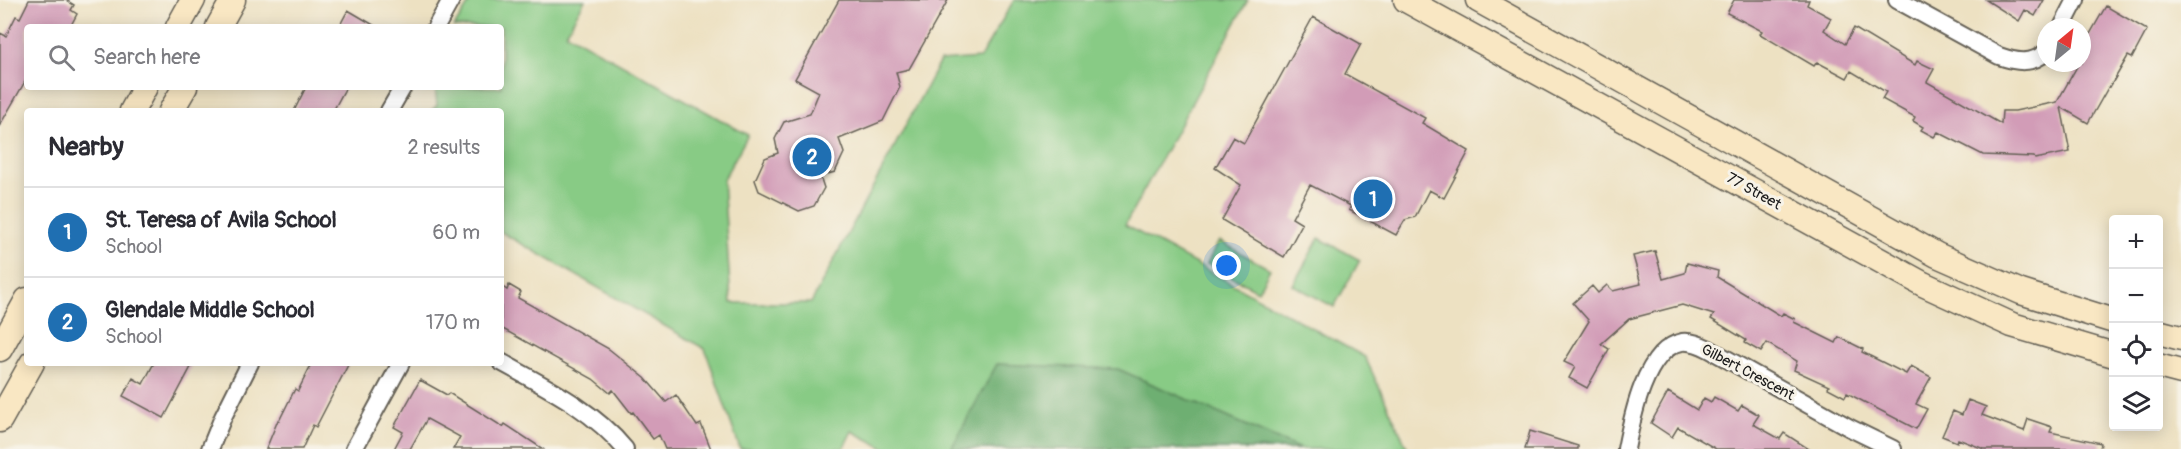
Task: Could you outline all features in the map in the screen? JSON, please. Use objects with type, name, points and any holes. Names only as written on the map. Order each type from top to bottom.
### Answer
[{"type":"main road","points":[[180,24],[193,0]]},
{"type":"main road","points":[[220,24],[233,0]]},
{"type":"main road","name":"77 Street","points":[[1406,0],[1923,284],[2012,325],[2109,354]]},
{"type":"main road","points":[[1478,0],[1937,255],[2021,292],[2109,319]]},
{"type":"main road","points":[[134,108],[143,90]]},
{"type":"main road","points":[[173,108],[182,90]]},
{"type":"main road","points":[[0,349],[24,305]]},
{"type":"main road","points":[[2163,333],[2181,338]]},
{"type":"main road","points":[[0,420],[30,366]]},
{"type":"main road","points":[[2163,367],[2181,372]]},
{"type":"street","points":[[438,24],[451,0]]},
{"type":"street","points":[[1897,0],[1999,56],[2013,60],[2037,58]]},
{"type":"street","points":[[2067,18],[2076,0]]},
{"type":"street","points":[[391,108],[401,90]]},
{"type":"street","name":"Gilbert Crescent","points":[[1626,449],[1636,406],[1652,367],[1662,352],[1673,345],[1685,342],[1709,349],[1850,428],[1893,449]]},
{"type":"street","points":[[504,364],[578,406],[626,449]]},
{"type":"street","points":[[210,449],[248,366]]},
{"type":"street","points":[[354,449],[399,366]]},
{"type":"green space","points":[[471,0],[585,0],[566,33],[748,135],[723,180],[731,303],[811,303],[940,61],[980,58],[1014,0],[1248,0],[1125,225],[1365,357],[1408,449],[886,449],[852,431],[843,449],[740,449],[705,349],[504,234],[504,108],[434,108],[437,105],[435,90],[504,90],[504,24],[456,24]]},
{"type":"green space","points":[[1319,238],[1360,260],[1334,307],[1293,285]]},
{"type":"green space","points":[[1219,241],[1270,269],[1258,291],[1207,264]]},
{"type":"green space","points":[[997,364],[1118,369],[1300,449],[951,449]]},
{"type":"building","points":[[29,0],[66,0],[74,5],[71,10],[77,14],[72,24],[24,24],[24,83],[0,125],[0,33],[6,36],[16,16],[20,18]]},
{"type":"building","points":[[839,0],[948,0],[909,69],[896,72],[900,87],[883,121],[839,139],[844,153],[835,172],[820,176],[824,188],[814,206],[799,211],[759,191],[755,180],[765,158],[778,153],[775,139],[784,122],[810,114],[819,92],[795,79]]},
{"type":"building","points":[[1734,0],[1809,0],[1807,5],[1831,18],[1824,30],[1845,44],[1854,28],[1915,65],[1917,61],[1934,69],[1927,82],[2001,124],[2002,111],[2015,111],[2057,102],[2074,72],[2091,72],[2091,32],[2106,6],[2147,30],[2132,58],[2128,56],[2088,123],[2061,107],[2070,152],[2035,159],[2034,157],[1983,155],[1938,132],[1934,137],[1921,130],[1923,127],[1913,121],[1915,117],[1882,99],[1886,92],[1851,71],[1847,78],[1817,62],[1814,66],[1760,34],[1762,31],[1727,13]]},
{"type":"building","points":[[1986,0],[2044,0],[2035,16],[2025,10],[2019,21]]},
{"type":"building","points":[[348,10],[372,24],[341,24]]},
{"type":"building","points":[[1313,17],[1361,44],[1345,74],[1425,118],[1422,123],[1469,151],[1444,198],[1429,190],[1415,217],[1405,220],[1396,235],[1349,210],[1351,206],[1310,185],[1292,218],[1302,224],[1284,257],[1222,220],[1241,185],[1215,168],[1233,137],[1244,143]]},
{"type":"building","points":[[304,90],[344,90],[335,108],[296,108]]},
{"type":"building","points":[[1655,251],[1663,279],[1685,273],[1687,263],[1718,271],[1717,277],[1781,316],[1783,313],[1795,319],[1794,322],[1836,343],[1839,337],[1863,349],[1862,352],[1906,374],[1911,366],[1931,377],[1916,404],[1927,409],[1916,429],[1847,393],[1845,397],[1828,388],[1829,386],[1794,370],[1797,361],[1767,343],[1761,352],[1711,319],[1714,315],[1682,305],[1629,319],[1601,344],[1609,349],[1587,388],[1569,378],[1575,367],[1564,362],[1589,321],[1573,303],[1592,286],[1598,293],[1607,285],[1613,291],[1641,284],[1633,256]]},
{"type":"building","points":[[509,285],[521,292],[518,298],[609,349],[645,378],[666,402],[676,395],[697,426],[701,424],[711,449],[665,449],[659,435],[653,439],[613,390],[610,393],[593,379],[504,330],[504,288],[507,290]]},
{"type":"building","points":[[152,366],[191,367],[164,418],[123,396],[133,378],[143,384]]},
{"type":"building","points":[[310,366],[347,366],[316,427],[313,425],[302,449],[266,449],[278,420],[295,389],[298,391]]},
{"type":"building","points":[[420,380],[447,395],[449,393],[503,427],[505,424],[543,449],[453,449],[460,437],[427,419],[410,449],[394,449],[403,432],[394,427]]},
{"type":"building","points":[[1668,392],[1697,410],[1704,398],[1711,402],[1714,397],[1738,411],[1742,405],[1759,415],[1753,424],[1780,439],[1784,433],[1809,449],[1716,449],[1678,427],[1672,437],[1651,423]]},
{"type":"building","points":[[1968,400],[1986,407],[1982,415],[2024,431],[2028,419],[2052,427],[2050,432],[2101,443],[2100,449],[1984,449],[1958,439],[1957,442],[1942,436],[1953,411],[1962,415]]},
{"type":"building","points":[[1530,431],[1578,446],[1578,449],[1525,449]]},
{"type":"place","name":"Glendale Middle School","points":[[812,157]]},
{"type":"place","name":"St. Teresa of Avila School","points":[[1373,199]]}]
